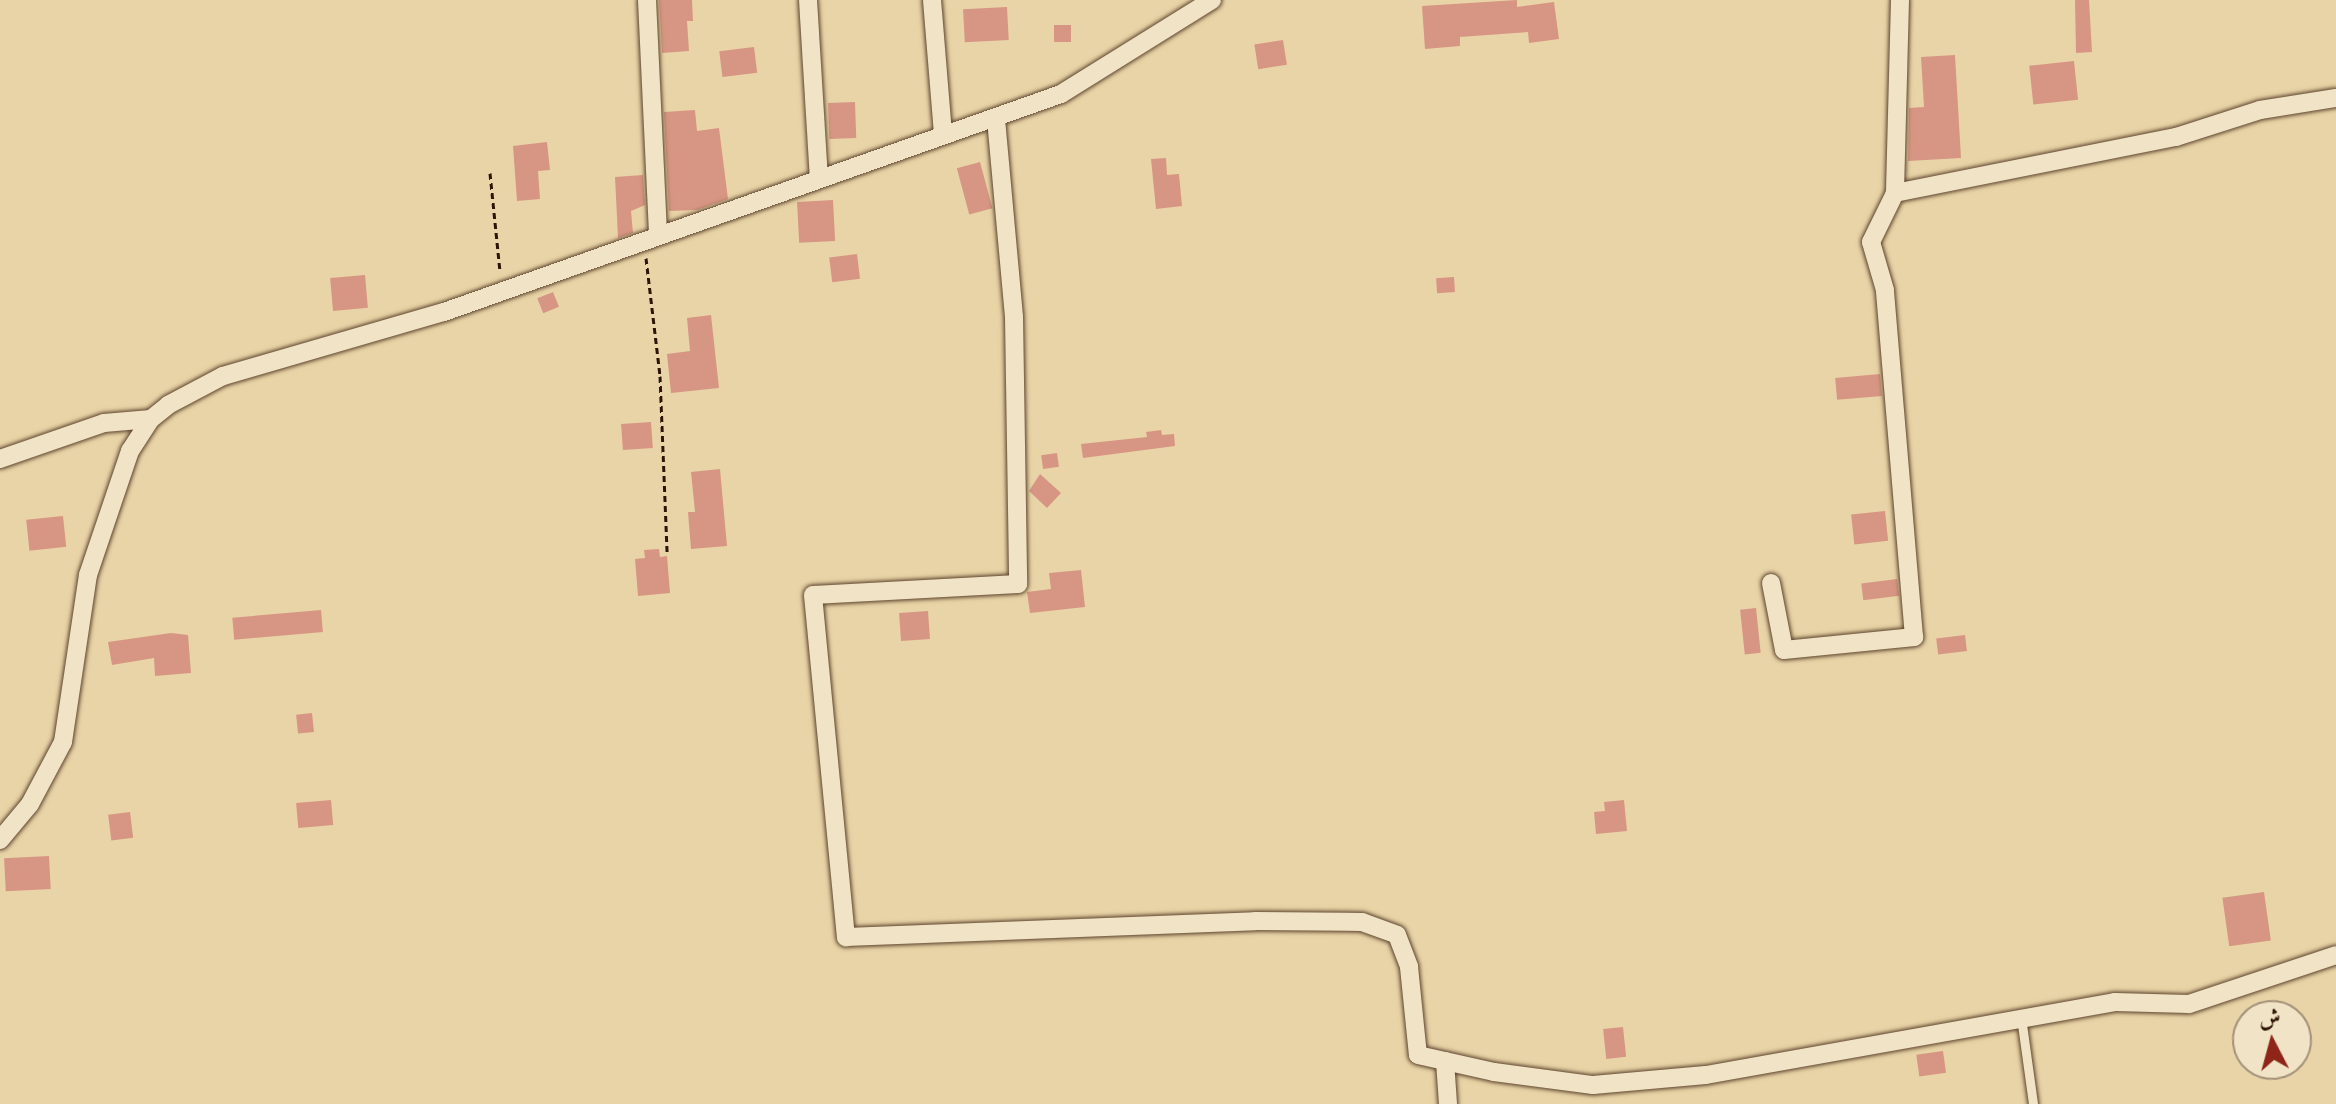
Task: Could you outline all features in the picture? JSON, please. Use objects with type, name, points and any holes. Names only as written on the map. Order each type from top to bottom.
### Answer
[{"type":"street","points":[[647,0],[650,236]]},
{"type":"street","points":[[808,0],[819,178]]},
{"type":"street","points":[[932,0],[943,135]]},
{"type":"street","points":[[0,840],[30,804],[63,742],[88,575],[130,451],[151,419],[223,376],[502,291],[650,236],[996,119],[1061,94],[1212,0]]},
{"type":"street","points":[[1771,583],[1784,650],[1914,637],[1885,290],[1871,242],[1895,193],[1900,0]]},
{"type":"street","points":[[1895,193],[2176,137],[2260,110],[2336,98]]},
{"type":"street","points":[[996,119],[1014,317],[1018,584],[813,595],[846,937],[1255,921],[1362,922],[1397,935],[1409,967],[1418,1055],[1593,1085],[1706,1075],[2115,1002],[2189,1004],[2336,955]]},
{"type":"street","points":[[0,459],[104,423],[151,419]]},
{"type":"street","points":[[1445,1061],[1448,1104]]},
{"type":"lane","points":[[2021,1017],[2033,1104]]},
{"type":"path","points":[[490,173],[502,291]]},
{"type":"path","points":[[650,236],[660,376],[667,554]]},
{"type":"building","points":[[659,0],[692,0],[693,21],[687,21],[689,51],[662,53]]},
{"type":"building","points":[[1517,0],[1517,7],[1554,2],[1559,39],[1529,43],[1528,32],[1460,37],[1460,46],[1425,49],[1422,6]]},
{"type":"building","points":[[2075,0],[2089,0],[2092,52],[2076,53]]},
{"type":"building","points":[[1007,7],[1009,40],[965,42],[963,9]]},
{"type":"building","points":[[1054,25],[1071,25],[1071,42],[1054,42]]},
{"type":"building","points":[[1283,40],[1287,65],[1258,69],[1254,45]]},
{"type":"building","points":[[754,47],[757,73],[722,77],[719,51]]},
{"type":"building","points":[[1955,55],[1961,158],[1908,161],[1909,108],[1924,107],[1921,57]]},
{"type":"building","points":[[2074,61],[2078,100],[2033,104],[2029,66]]},
{"type":"building","points":[[855,102],[856,138],[829,139],[828,103]]},
{"type":"building","points":[[695,110],[697,131],[719,128],[728,199],[697,210],[669,211],[664,112]]},
{"type":"building","points":[[547,142],[550,170],[538,171],[540,199],[517,201],[513,146]]},
{"type":"building","points":[[1166,158],[1167,175],[1179,174],[1182,206],[1156,209],[1151,159]]},
{"type":"building","points":[[980,162],[992,208],[969,215],[957,168]]},
{"type":"building","points":[[643,175],[645,205],[631,211],[633,233],[618,238],[615,177]]},
{"type":"building","points":[[833,200],[835,241],[799,243],[797,202]]},
{"type":"building","points":[[857,254],[860,279],[832,282],[829,257]]},
{"type":"building","points":[[365,275],[368,308],[333,311],[330,278]]},
{"type":"building","points":[[1454,277],[1455,292],[1437,293],[1436,278]]},
{"type":"building","points":[[553,292],[559,307],[543,313],[537,298]]},
{"type":"building","points":[[711,315],[719,388],[671,393],[667,354],[690,351],[687,318]]},
{"type":"building","points":[[1880,374],[1882,396],[1837,400],[1835,378]]},
{"type":"building","points":[[651,422],[653,448],[623,450],[621,424]]},
{"type":"building","points":[[1161,430],[1162,435],[1174,434],[1175,446],[1083,458],[1081,444],[1147,437],[1146,432]]},
{"type":"building","points":[[1057,453],[1059,467],[1043,469],[1041,455]]},
{"type":"building","points":[[720,469],[727,546],[691,549],[688,512],[695,512],[691,472]]},
{"type":"building","points":[[1040,474],[1061,493],[1047,508],[1029,491]]},
{"type":"building","points":[[1885,511],[1888,541],[1854,544],[1851,515]]},
{"type":"building","points":[[63,516],[66,547],[29,551],[26,520]]},
{"type":"building","points":[[659,549],[660,557],[667,556],[670,593],[638,596],[635,559],[645,558],[644,550]]},
{"type":"building","points":[[1081,570],[1085,607],[1030,613],[1027,592],[1051,589],[1049,573]]},
{"type":"building","points":[[1897,579],[1899,596],[1863,600],[1861,583]]},
{"type":"building","points":[[1756,608],[1761,653],[1745,654],[1740,610]]},
{"type":"building","points":[[321,610],[323,632],[234,640],[232,618]]},
{"type":"building","points":[[928,611],[930,639],[901,641],[899,613]]},
{"type":"building","points":[[171,633],[188,635],[191,673],[155,676],[154,658],[112,665],[108,642]]},
{"type":"building","points":[[1965,635],[1967,651],[1938,654],[1936,639]]},
{"type":"building","points":[[312,713],[314,732],[298,734],[296,715]]},
{"type":"building","points":[[331,800],[333,825],[298,828],[296,803]]},
{"type":"building","points":[[1624,800],[1627,831],[1596,834],[1594,812],[1605,811],[1604,802]]},
{"type":"building","points":[[130,812],[133,838],[111,840],[108,815]]},
{"type":"building","points":[[49,856],[51,889],[6,891],[4,858]]},
{"type":"building","points":[[2264,892],[2271,941],[2229,946],[2222,898]]},
{"type":"building","points":[[1623,1027],[1626,1057],[1606,1059],[1603,1029]]},
{"type":"building","points":[[1943,1051],[1946,1073],[1919,1077],[1916,1055]]}]
